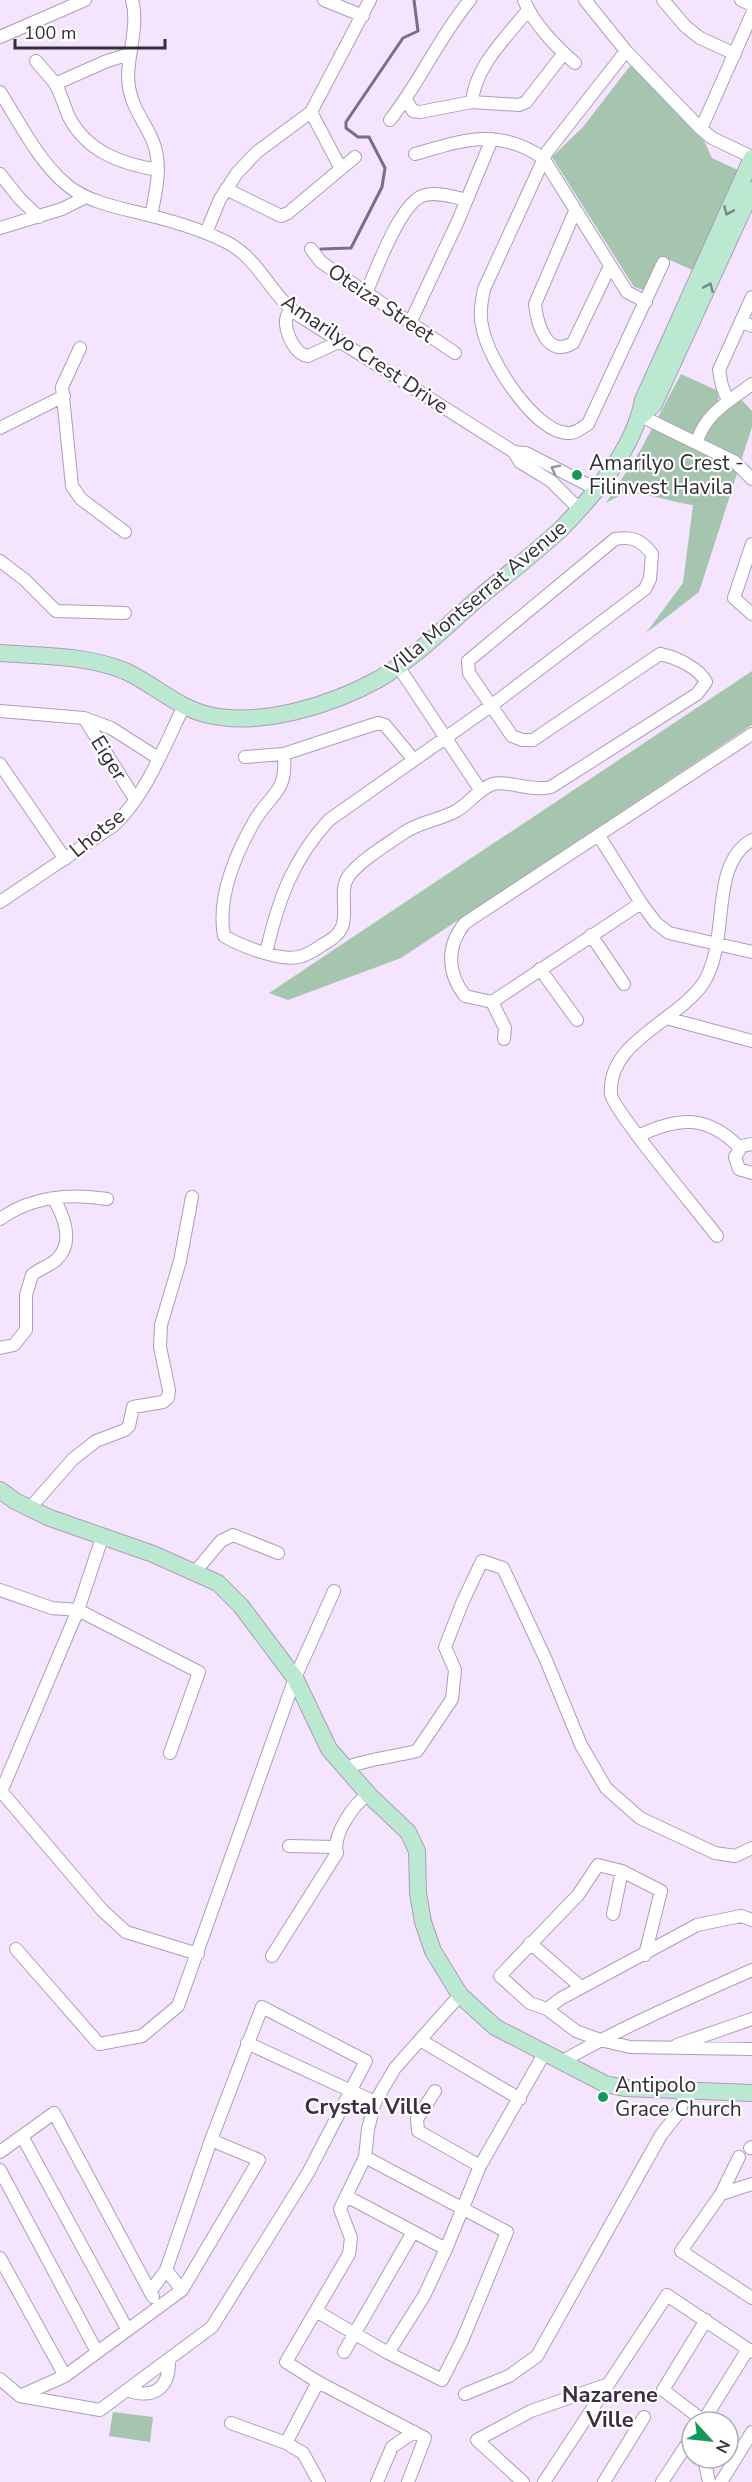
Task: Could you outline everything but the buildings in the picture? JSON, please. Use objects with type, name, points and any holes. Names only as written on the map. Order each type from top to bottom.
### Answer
[{"type":"street","points":[[0,37],[85,0]]},
{"type":"street","points":[[132,0],[134,24],[130,54],[130,92],[135,111],[156,149],[158,170],[151,216]]},
{"type":"street","points":[[324,0],[363,16]]},
{"type":"street","points":[[206,232],[226,189],[237,173],[257,152],[311,112],[370,0]]},
{"type":"street","points":[[390,120],[406,100],[450,24],[470,0]]},
{"type":"street","points":[[585,0],[626,51],[701,129],[712,138],[752,157]]},
{"type":"street","points":[[663,0],[685,26],[700,38],[735,54]]},
{"type":"street","points":[[741,0],[752,5]]},
{"type":"street","points":[[471,102],[473,85],[480,72],[526,5],[564,53],[575,63]]},
{"type":"street","points":[[701,129],[752,14]]},
{"type":"street","points":[[626,51],[543,158],[484,289],[480,308],[483,332],[510,386],[538,420],[566,433],[576,432],[588,424],[663,263]]},
{"type":"street","points":[[406,100],[413,111],[420,112],[471,102],[519,105],[526,102],[564,53]]},
{"type":"street","points":[[55,84],[106,61],[130,54]]},
{"type":"street","points":[[36,61],[55,84],[79,134],[99,151],[116,160],[158,170]]},
{"type":"street","name":"Amarilyo Crest Drive","points":[[0,92],[51,170],[68,185],[87,197],[206,232],[232,245],[248,259],[290,309],[513,452],[533,456],[596,489]]},
{"type":"street","points":[[311,112],[341,169]]},
{"type":"street","points":[[414,154],[477,139],[513,141],[527,147],[543,158],[627,292],[646,302]]},
{"type":"street","points":[[410,323],[467,200],[492,139]]},
{"type":"street","points":[[226,189],[281,216],[288,213],[355,157]]},
{"type":"street","name":"Villa Montserrat Avenue","points":[[0,653],[100,662],[127,672],[184,706],[208,715],[228,717],[283,714],[311,707],[343,696],[398,666],[538,550],[579,510],[614,465],[640,416],[644,400],[752,157]]},
{"type":"street","points":[[0,174],[4,182],[39,217]]},
{"type":"street","name":"Villa Montserrat Avenue","points":[[640,416],[654,404],[752,189]]},
{"type":"street","points":[[366,293],[403,213],[412,201],[424,195],[467,200]]},
{"type":"street","points":[[0,228],[39,217],[87,197]]},
{"type":"street","points":[[575,212],[535,303],[536,318],[549,344],[557,348],[566,348],[573,343],[610,266]]},
{"type":"street","name":"Oteiza Street","points":[[310,249],[321,262],[455,353]]},
{"type":"street","points":[[728,401],[719,370],[747,323],[752,297]]},
{"type":"street","points":[[290,309],[286,323],[297,352],[308,356],[341,341]]},
{"type":"street","points":[[80,348],[62,387],[72,486],[81,500],[125,532]]},
{"type":"street","points":[[697,441],[700,428],[708,418],[752,384]]},
{"type":"street","points":[[0,428],[64,396]]},
{"type":"street","points":[[640,416],[697,441],[735,462],[752,479]]},
{"type":"street","name":"Amarilyo Crest Drive","points":[[513,452],[520,462],[551,481],[579,510]]},
{"type":"street","points":[[266,953],[280,901],[291,874],[310,841],[329,820],[492,705],[645,589],[650,579],[652,554],[643,542],[630,537],[615,539],[468,661],[469,674],[492,705],[512,736],[522,740],[533,740],[660,654],[670,656],[702,674],[706,682],[697,694],[551,787],[541,790],[493,784],[454,813],[426,820],[407,831],[368,859],[348,878],[345,887],[345,915],[341,929],[329,942],[302,957],[266,953],[234,942],[224,936],[221,920],[236,859],[256,819],[286,775],[284,754]]},
{"type":"street","points":[[752,544],[734,598],[752,614]]},
{"type":"street","points":[[0,561],[25,580],[56,611],[125,613]]},
{"type":"street","points":[[398,666],[481,791]]},
{"type":"street","name":"Lhotse","points":[[0,903],[125,815],[158,758],[184,706]]},
{"type":"street","points":[[0,711],[84,718],[111,728],[158,758]]},
{"type":"street","name":"Eiger","points":[[84,718],[135,799]]},
{"type":"street","points":[[245,757],[284,754],[378,723],[385,725],[413,759]]},
{"type":"street","points":[[641,903],[492,1002],[465,996],[455,983],[450,948],[456,934],[465,923],[752,734]]},
{"type":"street","points":[[0,764],[65,859]]},
{"type":"street","points":[[599,836],[641,903],[656,923],[669,933],[752,952]]},
{"type":"street","points":[[717,1236],[638,1136],[610,1096],[611,1082],[617,1060],[703,983],[712,966],[718,943],[724,881],[728,865],[737,853],[752,840]]},
{"type":"street","points":[[591,935],[624,984]]},
{"type":"street","points":[[540,969],[577,1020]]},
{"type":"street","points":[[492,1002],[505,1028],[504,1039]]},
{"type":"street","points":[[666,1018],[752,1041]]},
{"type":"street","points":[[638,1136],[661,1125],[680,1121],[700,1122],[718,1129],[746,1146],[736,1154],[736,1165],[743,1172],[752,1173]]},
{"type":"street","points":[[0,1219],[27,1205],[54,1199],[82,1195],[107,1198]]},
{"type":"street","points":[[30,1508],[73,1459],[96,1441],[125,1430],[129,1426],[133,1407],[163,1402],[168,1398],[169,1390],[160,1347],[161,1325],[180,1261],[192,1197]]},
{"type":"street","points":[[0,1348],[14,1345],[26,1330],[26,1295],[32,1275],[56,1260],[62,1252],[67,1231],[54,1199]]},
{"type":"street","points":[[0,1490],[50,1518],[103,1535],[195,1572],[218,1584],[241,1606],[295,1678],[329,1749],[369,1795],[408,1832],[417,1851],[418,1893],[423,1922],[433,1951],[460,1995],[495,2027],[605,2084],[625,2088],[685,2092],[752,2093]]},
{"type":"street","points":[[103,1535],[78,1610],[1,1791],[102,1910],[126,1932],[198,1954]]},
{"type":"street","points":[[195,1572],[221,1541],[233,1535],[278,1553]]},
{"type":"street","points":[[344,1768],[366,1760],[417,1751],[452,1699],[455,1670],[445,1647],[462,1601],[482,1561],[503,1568],[546,1660],[581,1745],[606,1788],[639,1818],[715,1853],[735,1856],[752,1848]]},
{"type":"street","points":[[0,1590],[52,1608],[78,1610],[199,1672],[170,1753]]},
{"type":"street","points":[[16,1949],[99,2043],[142,2037],[178,2006],[295,1678],[334,1591]]},
{"type":"street","points":[[272,1956],[337,1853],[335,1847],[348,1816],[359,1800],[369,1795]]},
{"type":"street","points":[[289,1846],[335,1847]]},
{"type":"street","points":[[645,1955],[661,1891],[622,1871],[598,1865],[578,1895],[500,1976],[530,2004],[547,2009],[576,2031],[600,2040],[630,2047],[752,2049]]},
{"type":"street","points":[[613,1914],[622,1871]]},
{"type":"street","points":[[547,2009],[560,1999],[697,1925],[741,1916],[752,1920]]},
{"type":"street","points":[[530,1943],[581,1988]]},
{"type":"street","points":[[561,2062],[600,2040],[752,1970]]},
{"type":"street","points":[[408,2482],[425,2438],[318,2382],[286,2362],[349,2254],[351,2238],[340,2209],[364,2157],[375,2102],[395,2068],[460,1995]]},
{"type":"street","points":[[0,2370],[3,2380],[20,2397],[100,2410],[212,2327],[308,2173],[366,2061],[262,2007],[166,2270],[150,2292]]},
{"type":"street","points":[[666,2049],[752,2019]]},
{"type":"street","points":[[420,2040],[520,2099]]},
{"type":"street","points":[[247,2043],[375,2102]]},
{"type":"street","points":[[388,2353],[424,2296],[480,2166],[544,2054]]},
{"type":"street","points":[[435,2091],[417,2119],[418,2131],[480,2166]]},
{"type":"street","points":[[465,2394],[509,2376],[537,2355],[661,2135],[680,2111],[685,2092]]},
{"type":"street","points":[[0,2152],[54,2113],[158,2306]]},
{"type":"street","points":[[22,2136],[127,2329]]},
{"type":"street","points":[[20,2397],[65,2376],[182,2290],[259,2160],[212,2140]]},
{"type":"street","points":[[316,2311],[388,2353],[442,2380],[462,2341],[507,2232],[364,2157]]},
{"type":"street","points":[[739,2157],[721,2194],[681,2251],[752,2298]]},
{"type":"street","points":[[0,2170],[96,2352]]},
{"type":"street","points":[[721,2194],[752,2184]]},
{"type":"street","points":[[346,2196],[446,2249]]},
{"type":"street","points":[[344,2352],[413,2232]]},
{"type":"street","points":[[0,2258],[65,2376]]},
{"type":"street","points":[[166,2270],[182,2290]]},
{"type":"street","points":[[544,2482],[666,2295],[750,2350],[711,2410]]},
{"type":"street","points":[[689,2410],[663,2390],[706,2320]]},
{"type":"street","points":[[127,2390],[139,2394],[156,2391],[168,2378],[168,2359]]},
{"type":"street","points":[[286,2443],[318,2382]]},
{"type":"street","points":[[523,2482],[477,2440],[531,2411],[606,2385]]},
{"type":"street","points":[[604,2482],[644,2417]]},
{"type":"street","points":[[231,2423],[286,2443],[303,2452],[319,2482]]},
{"type":"street","points":[[377,2482],[392,2447],[414,2432]]},
{"type":"street","points":[[740,2447],[752,2432]]},
{"type":"street","points":[[662,2482],[680,2455]]},
{"type":"green space","points":[[630,66],[642,72],[704,141],[712,158],[742,172],[697,272],[663,257],[647,291],[634,287],[552,157],[583,127]]},
{"type":"green space","points":[[681,374],[718,391],[718,417],[741,399],[752,411],[752,427],[699,592],[646,633],[683,583],[693,505],[630,493],[606,503],[641,449]]},
{"type":"green space","points":[[752,671],[752,725],[401,958],[288,1000],[269,993]]},
{"type":"green space","points":[[113,2412],[153,2417],[150,2442],[109,2436]]},
{"type":"waterway","points":[[321,249],[351,248],[382,187],[385,168],[369,137],[358,137],[346,128],[346,122],[403,38],[418,31],[414,0]]},
{"type":"place","name":"Amarilyo Crest - Filinvest Havila","points":[[577,475]]},
{"type":"place","name":"Antipolo Grace Church","points":[[603,2097]]},
{"type":"district","name":"Crystal Ville","points":[[368,2107]]},
{"type":"district","name":"Nazarene Ville","points":[[610,2408]]}]
